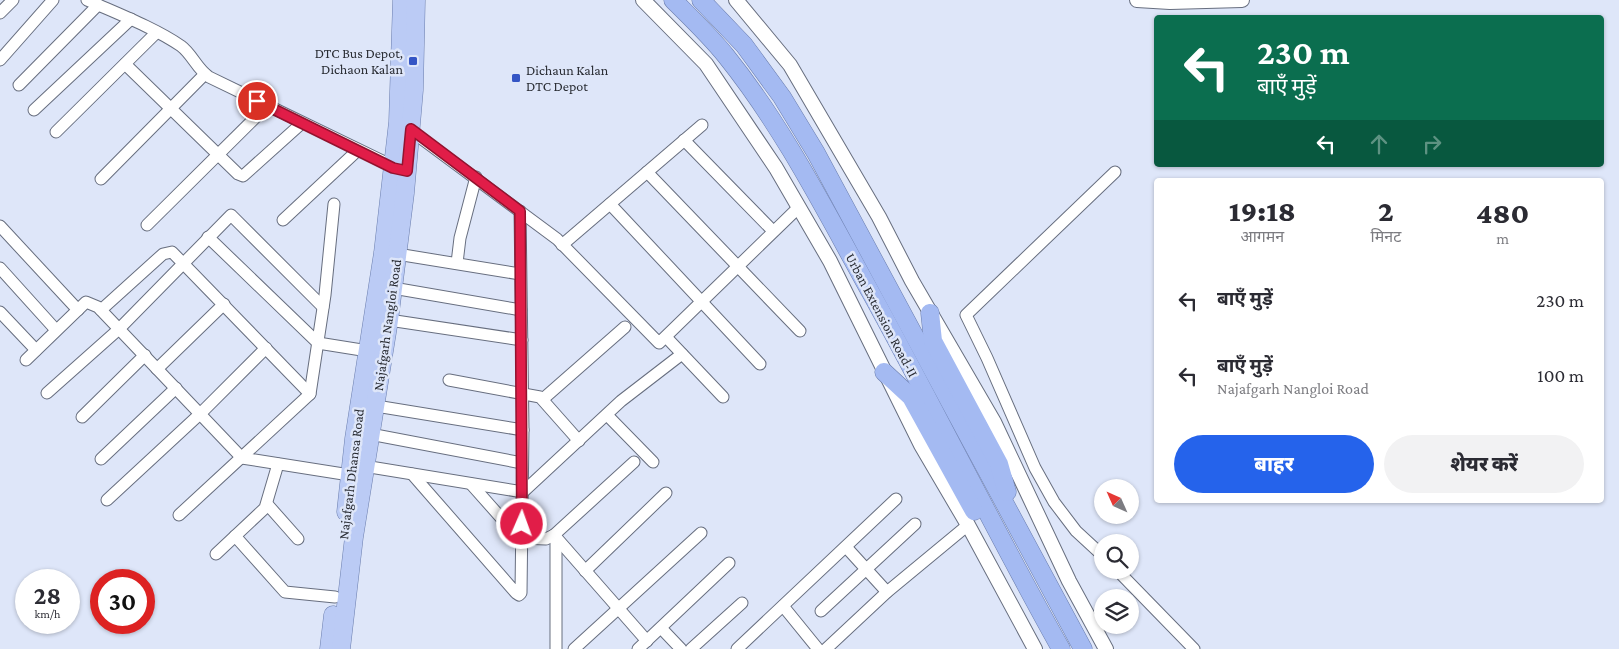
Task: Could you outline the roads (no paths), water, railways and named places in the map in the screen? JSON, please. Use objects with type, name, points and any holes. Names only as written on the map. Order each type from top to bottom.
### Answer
[{"type":"highway","name":"Urban Extension Road-II","points":[[674,0],[725,55],[764,108],[804,172],[901,348],[997,534],[1061,649]]},
{"type":"highway","name":"Urban Extension Road-II","points":[[701,0],[744,45],[782,97],[821,162],[1083,649]]},
{"type":"highway","points":[[930,313],[933,342],[999,464],[1018,528]]},
{"type":"highway","points":[[884,372],[911,397],[969,506],[988,528],[997,534]]},
{"type":"main road","points":[[402,0],[408,18]]},
{"type":"main road","name":"Najafgarh Nangloi Road","points":[[341,649],[359,473],[376,406],[397,254],[408,18],[416,0]]},
{"type":"main road","name":"Najafgarh Dhansa Road","points":[[329,649],[335,597],[359,473],[368,351],[383,253],[400,169]]},
{"type":"street","points":[[0,12],[12,0]]},
{"type":"street","points":[[0,60],[53,0]]},
{"type":"street","points":[[87,0],[131,19],[185,50],[205,74],[267,106],[400,169]]},
{"type":"street","points":[[643,0],[706,64],[799,207],[830,261],[921,445],[968,525],[1035,649]]},
{"type":"street","points":[[736,0],[795,73],[879,217],[930,313],[994,422],[1069,582],[1106,649]]},
{"type":"street","points":[[1137,0],[1170,2],[1242,0]]},
{"type":"street","points":[[19,85],[98,5]]},
{"type":"street","points":[[34,110],[131,19]]},
{"type":"street","points":[[56,132],[156,33]]},
{"type":"street","points":[[125,64],[238,174],[243,176],[302,123]]},
{"type":"street","points":[[101,178],[205,74]]},
{"type":"street","points":[[147,225],[267,106]]},
{"type":"street","points":[[562,245],[702,125]]},
{"type":"street","points":[[404,126],[476,177],[562,245],[657,342],[662,342],[700,302],[799,207]]},
{"type":"street","points":[[684,140],[773,231]]},
{"type":"street","points":[[283,220],[358,150]]},
{"type":"street","points":[[647,172],[800,332]]},
{"type":"street","points":[[1094,547],[1076,531],[1054,502],[1034,468],[987,358],[966,316],[1115,172]]},
{"type":"street","points":[[457,263],[460,238],[476,177]]},
{"type":"street","points":[[179,515],[310,394],[323,307],[334,204]]},
{"type":"street","points":[[610,204],[760,364]]},
{"type":"street","points":[[412,474],[519,595],[522,589],[523,492],[520,211]]},
{"type":"street","points":[[47,392],[119,329],[228,216],[233,215],[323,307]]},
{"type":"street","points":[[0,226],[78,310]]},
{"type":"street","points":[[208,237],[318,343],[368,351]]},
{"type":"street","points":[[101,310],[167,251],[172,252],[310,394]]},
{"type":"street","points":[[397,254],[520,274]]},
{"type":"street","points":[[0,268],[56,330]]},
{"type":"street","points":[[393,288],[521,310]]},
{"type":"street","points":[[26,360],[86,302],[101,310],[242,458],[359,473],[412,474],[523,492]]},
{"type":"street","points":[[158,369],[224,304]]},
{"type":"street","points":[[0,312],[36,350]]},
{"type":"street","points":[[389,320],[522,340]]},
{"type":"street","points":[[543,400],[625,327]]},
{"type":"street","points":[[666,337],[723,397]]},
{"type":"street","points":[[107,500],[201,413],[266,348]]},
{"type":"street","points":[[523,492],[607,415],[682,354]]},
{"type":"street","points":[[82,417],[144,356]]},
{"type":"street","points":[[449,380],[536,396],[543,400],[578,441]]},
{"type":"street","points":[[101,458],[176,388]]},
{"type":"street","points":[[376,406],[523,430]]},
{"type":"street","points":[[607,415],[653,462]]},
{"type":"street","points":[[370,434],[522,463]]},
{"type":"street","points":[[471,484],[511,531],[522,540],[546,539],[555,536],[634,462]]},
{"type":"street","points":[[216,554],[263,511],[267,504],[278,464]]},
{"type":"street","points":[[1019,474],[1034,468]]},
{"type":"street","points":[[585,571],[666,494]]},
{"type":"street","points":[[737,649],[896,499]]},
{"type":"street","points":[[267,504],[298,539]]},
{"type":"street","points":[[821,611],[915,524]]},
{"type":"street","points":[[826,649],[887,592],[968,525]]},
{"type":"street","points":[[574,649],[701,533]]},
{"type":"street","points":[[234,536],[285,592],[335,597]]},
{"type":"street","points":[[555,536],[647,641]]},
{"type":"street","points":[[555,536],[556,649]]},
{"type":"street","points":[[846,547],[887,592]]},
{"type":"street","points":[[638,649],[729,563]]},
{"type":"street","points":[[1126,579],[1194,649]]},
{"type":"street","points":[[691,649],[742,603]]},
{"type":"street","points":[[783,606],[818,649]]},
{"type":"street","points":[[661,628],[681,649]]},
{"type":"place","name":"DTC Bus Depot, Dichaon Kalan","points":[[413,61]]},
{"type":"place","name":"Dichaun Kalan DTC Depot","points":[[516,78]]}]
